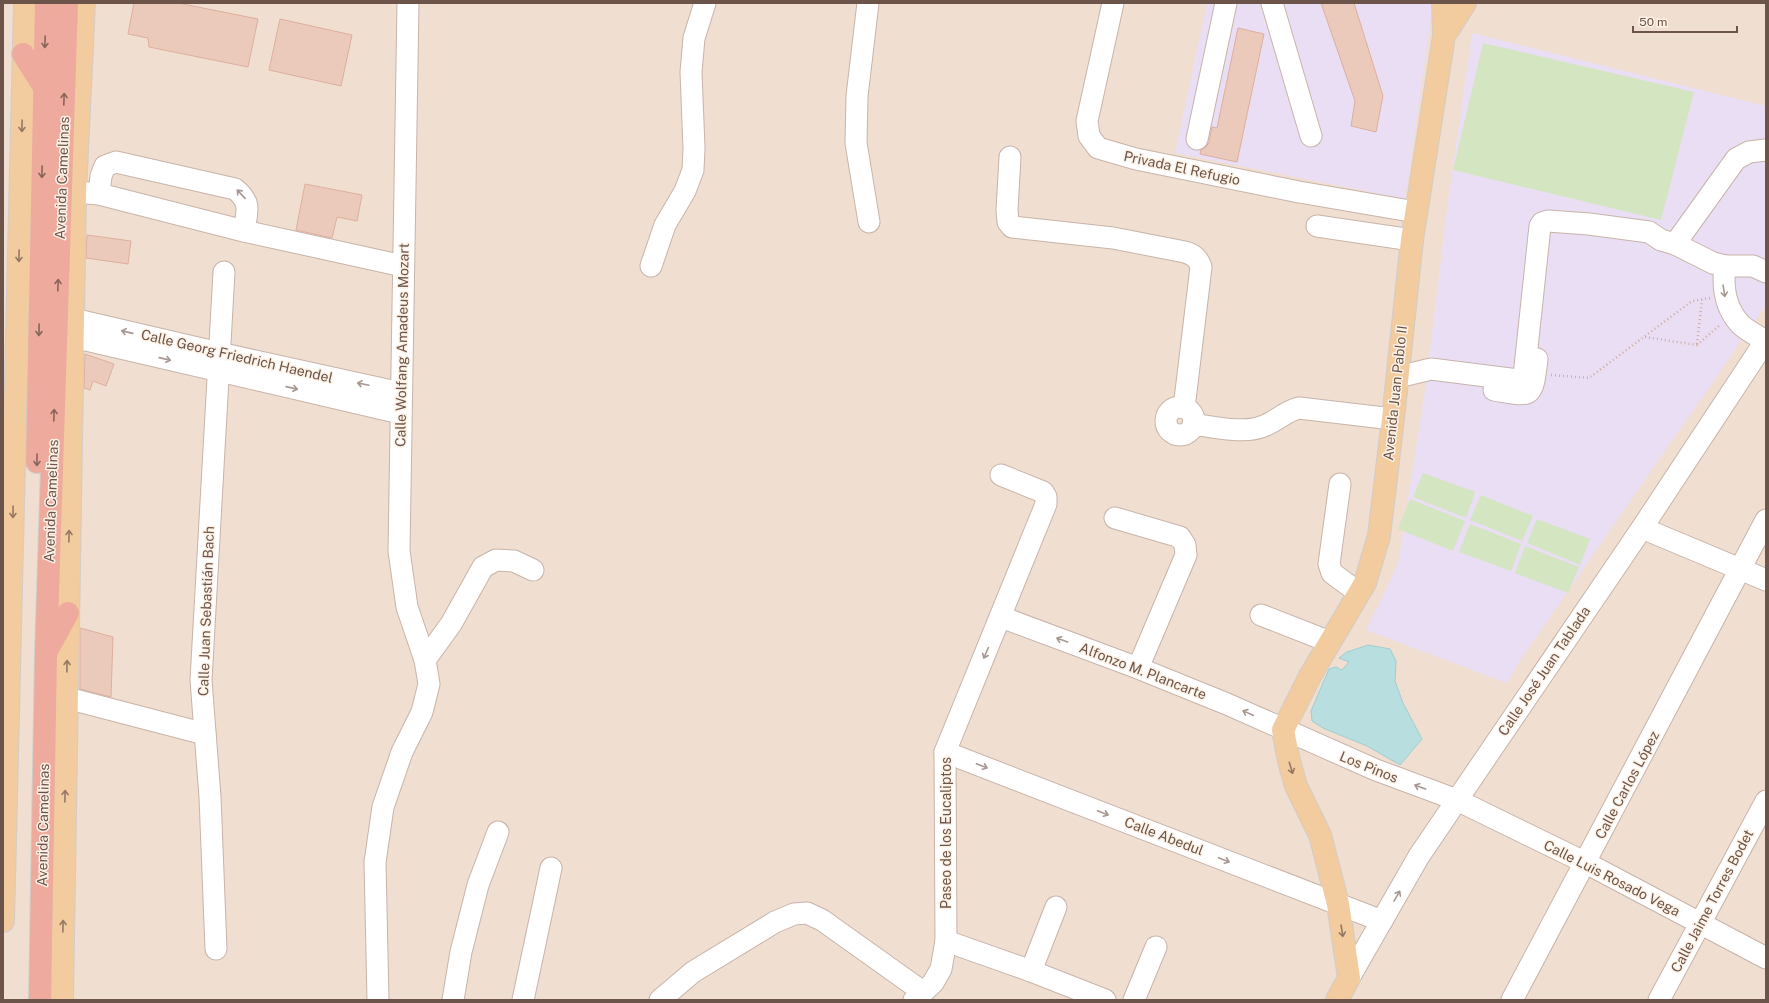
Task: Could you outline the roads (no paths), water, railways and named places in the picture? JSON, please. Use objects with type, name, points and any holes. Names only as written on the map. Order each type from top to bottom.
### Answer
[{"type":"highway","name":"Avenida Camelinas","points":[[27,1000],[46,3]]},
{"type":"highway","name":"Avenida Camelinas","points":[[40,1000],[46,654],[67,3]]},
{"type":"highway","points":[[23,54],[44,87]]},
{"type":"highway","points":[[46,654],[68,613]]},
{"type":"main road","points":[[3,921],[9,390],[25,3]]},
{"type":"main road","name":"Avenida Camelinas","points":[[62,1000],[75,192],[84,3]]},
{"type":"main road","name":"Avenida Juan Pablo II","points":[[1283,730],[1296,702],[1365,583],[1379,536],[1412,240],[1444,36],[1443,3]]},
{"type":"main road","name":"Avenida Juan Pablo II","points":[[1444,36],[1465,3]]},
{"type":"main road","points":[[1283,730],[1296,786],[1320,835],[1338,904],[1349,978]]},
{"type":"main road","name":"Calle José Juan Tablada","points":[[1337,1000],[1349,978]]},
{"type":"street","name":"Calle Wolfang Amadeus Mozart","points":[[378,1000],[375,862],[383,807],[402,752],[422,712],[429,684],[425,660],[407,607],[398,551],[408,3]]},
{"type":"street","points":[[651,266],[665,225],[685,191],[692,170],[694,148],[691,72],[694,38],[705,3]]},
{"type":"street","points":[[868,3],[857,96],[856,144],[869,222]]},
{"type":"street","name":"Privada El Refugio","points":[[1113,3],[1086,121],[1089,136],[1098,148],[1136,159],[1193,172],[1416,212]]},
{"type":"street","points":[[1197,139],[1226,3]]},
{"type":"street","points":[[1272,3],[1311,136]]},
{"type":"street","points":[[1668,242],[1736,159],[1748,152],[1766,150]]},
{"type":"street","points":[[1010,156],[1007,210],[1008,222],[1012,227],[1113,238],[1185,252],[1194,255],[1199,261],[1201,267],[1188,416],[1249,430],[1265,426],[1290,410],[1299,408],[1393,419]]},
{"type":"street","points":[[99,194],[105,166],[116,162],[235,189],[245,197],[248,208],[244,231]]},
{"type":"street","points":[[75,192],[99,194],[244,231],[403,266]]},
{"type":"street","points":[[1397,384],[1431,369],[1528,382],[1524,376],[1540,226],[1542,223],[1548,221],[1589,224],[1649,232],[1713,263],[1725,266],[1753,266],[1766,272]]},
{"type":"street","points":[[1317,226],[1412,240]]},
{"type":"street","points":[[1725,266],[1723,282],[1724,294],[1734,314],[1742,326],[1766,340]]},
{"type":"street","name":"Calle Juan Sebastián Bach","points":[[216,949],[210,797],[201,680],[224,272]]},
{"type":"street","name":"Calle Georg Friedrich Haendel","points":[[73,328],[218,362],[400,413]]},
{"type":"street","name":"Calle José Juan Tablada","points":[[1349,978],[1419,856],[1642,528],[1766,340]]},
{"type":"street","name":"Calle Georg Friedrich Haendel","points":[[218,362],[401,392]]},
{"type":"street","name":"Paseo de los Eucaliptos","points":[[919,996],[934,983],[941,969],[946,941],[945,752],[1001,618],[1046,504],[1046,497],[1043,492],[1001,475]]},
{"type":"street","points":[[1340,484],[1329,564],[1332,573],[1359,594]]},
{"type":"street","points":[[1115,518],[1180,537],[1185,545],[1186,555],[1138,668]]},
{"type":"street","name":"Calle Carlos López","points":[[1512,1000],[1586,863],[1766,520]]},
{"type":"street","points":[[1642,528],[1766,580]]},
{"type":"street","points":[[425,660],[451,624],[483,567],[496,560],[514,561],[533,570]]},
{"type":"street","points":[[1261,615],[1330,642]]},
{"type":"street","name":"Alfonzo M. Plancarte","points":[[1001,618],[1138,668],[1227,704],[1283,730]]},
{"type":"street","points":[[67,698],[205,734]]},
{"type":"street","name":"Los Pinos","points":[[1283,730],[1376,770],[1457,800]]},
{"type":"street","name":"Calle Abedul","points":[[945,752],[1382,921]]},
{"type":"street","name":"Calle Luis Rosado Vega","points":[[1457,800],[1586,863],[1766,958]]},
{"type":"street","name":"Calle Jaime Torres Bodet","points":[[1659,1000],[1766,801]]},
{"type":"street","points":[[453,1000],[462,952],[478,885],[498,832]]},
{"type":"street","points":[[522,1000],[551,868]]},
{"type":"street","points":[[1031,971],[1056,906]]},
{"type":"street","points":[[660,1000],[693,972],[775,922],[794,914],[807,914],[822,920],[919,996]]},
{"type":"street","points":[[946,941],[1031,971],[1105,1000]]},
{"type":"street","points":[[1134,1000],[1156,947]]},
{"type":"water","points":[[1368,645],[1390,649],[1396,661],[1395,681],[1403,703],[1422,739],[1400,765],[1367,746],[1323,728],[1312,721],[1311,711],[1329,669],[1336,667],[1342,670],[1349,662],[1339,658],[1347,652]]}]
